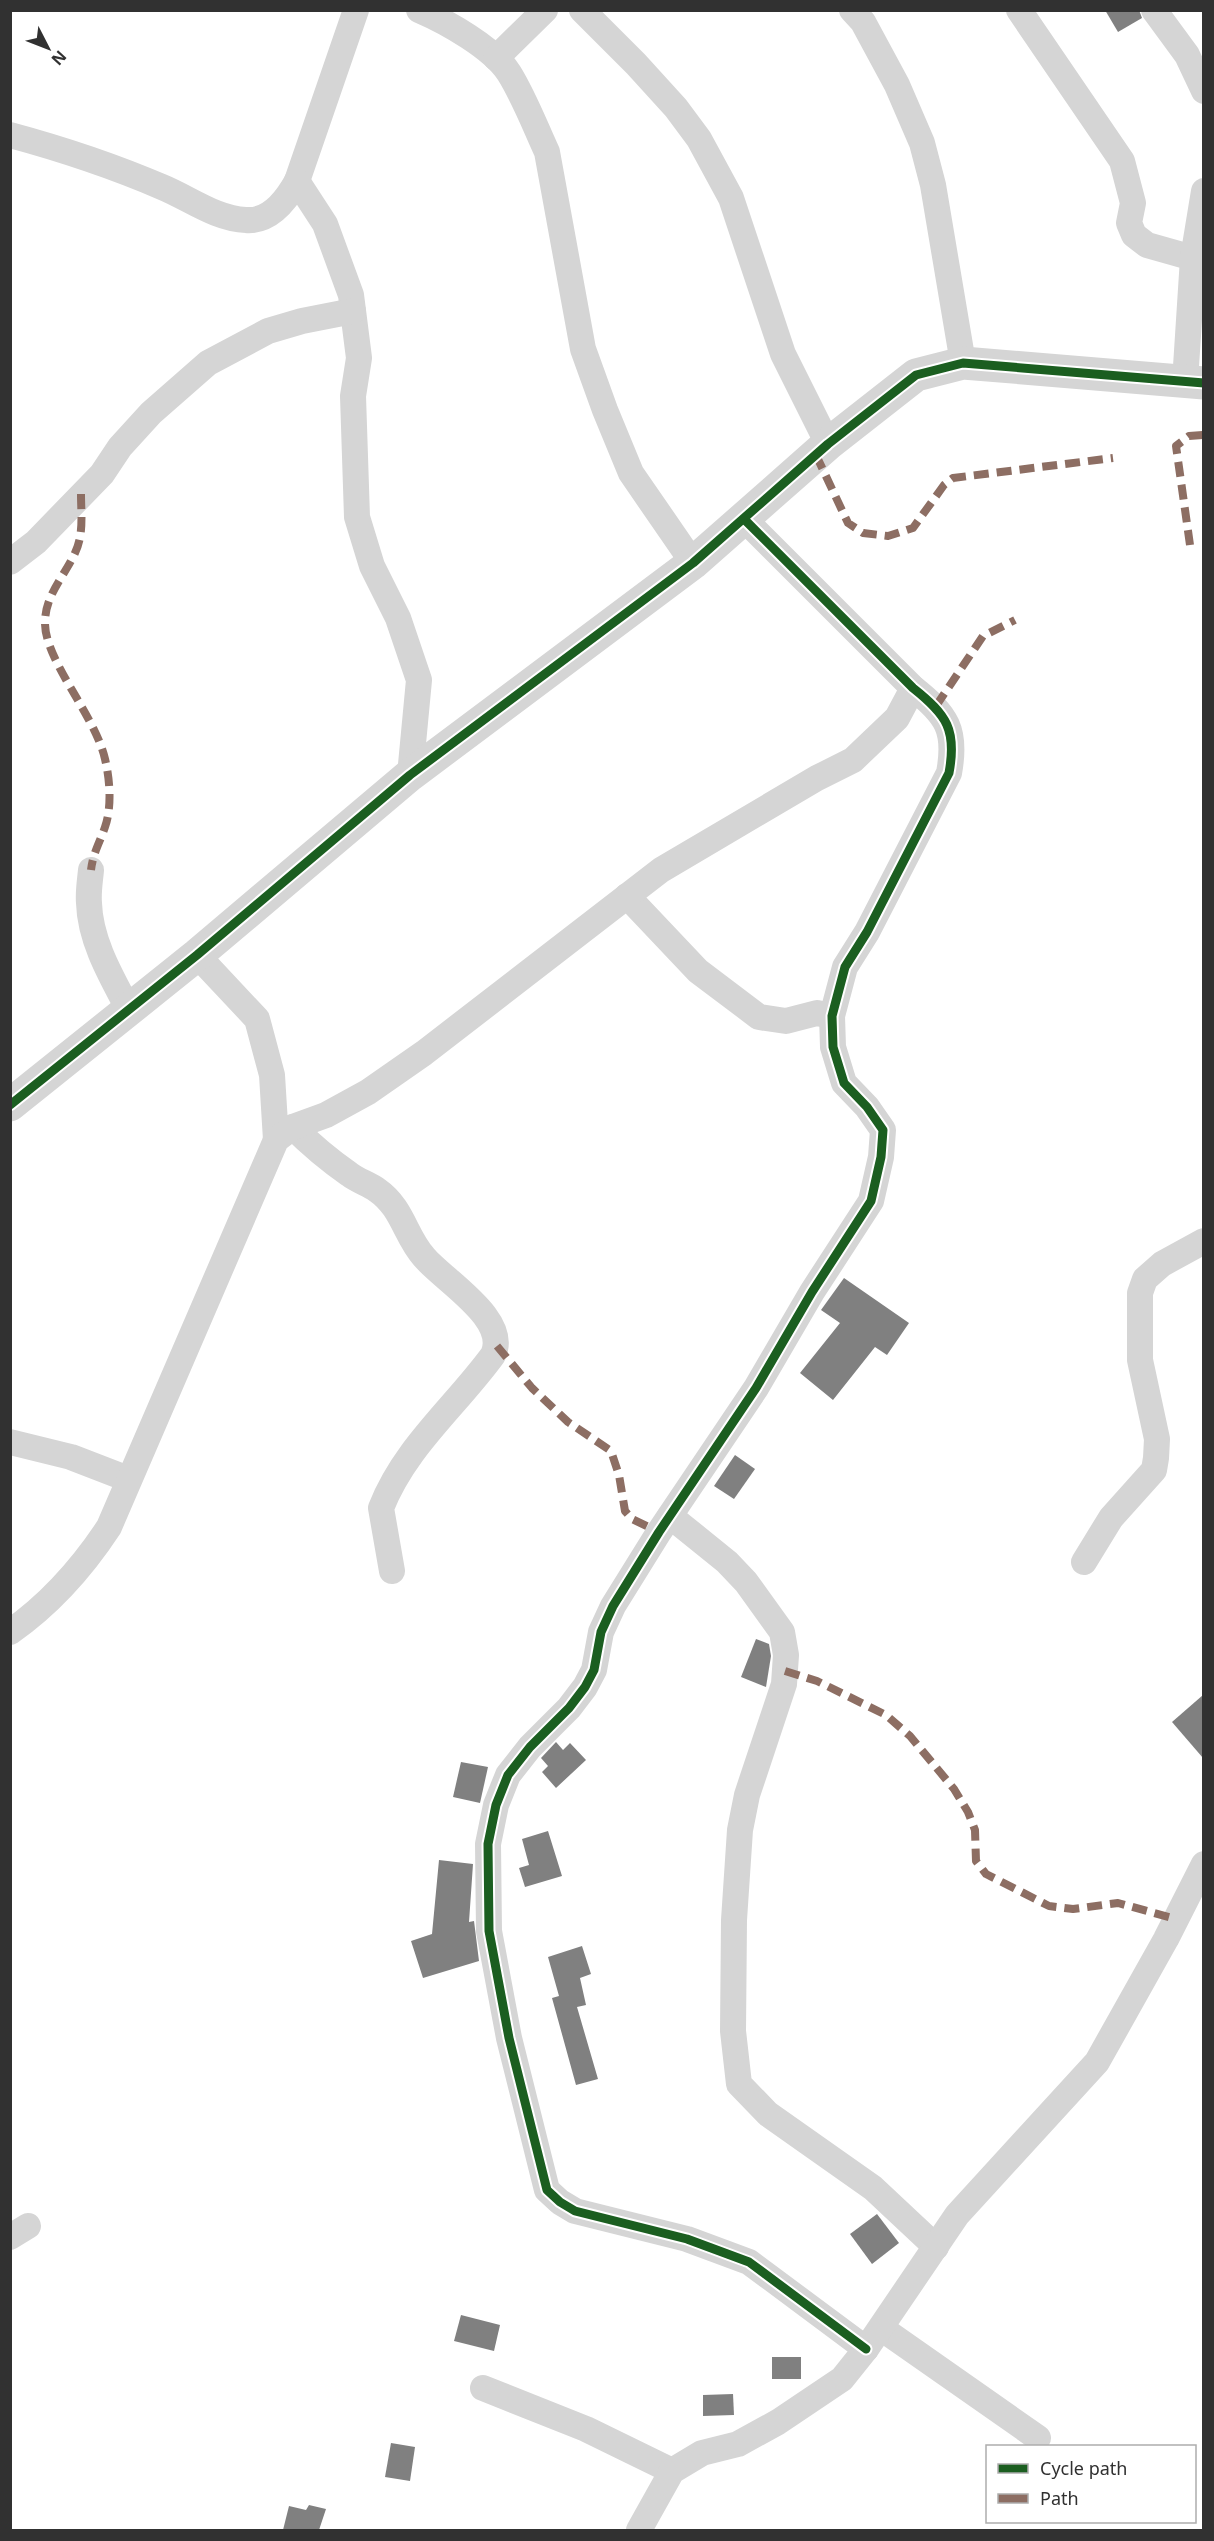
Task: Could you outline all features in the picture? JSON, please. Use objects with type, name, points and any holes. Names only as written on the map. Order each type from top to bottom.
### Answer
[{"type":"street","points":[[10,135],[115,168],[225,216],[248,221],[273,212],[288,198],[297,181],[356,10]]},
{"type":"street","points":[[419,10],[434,17],[496,58],[509,73],[547,152],[583,349],[605,410],[631,473],[693,563]]},
{"type":"street","points":[[496,58],[545,10]]},
{"type":"street","points":[[582,10],[676,108],[699,139],[731,198],[783,354],[828,444]]},
{"type":"street","points":[[852,10],[863,22],[897,85],[922,143],[933,185],[963,363]]},
{"type":"street","points":[[1019,10],[1122,161],[1133,203],[1129,223],[1134,236],[1147,245],[1193,258]]},
{"type":"street","points":[[1154,10],[1187,55],[1203,91]]},
{"type":"street","points":[[297,181],[325,224],[351,295],[359,358],[353,396],[357,517],[372,566],[398,618],[419,680],[411,775]]},
{"type":"street","points":[[10,1105],[197,955],[411,775],[693,563],[828,444],[916,375],[963,363],[1194,382],[1193,258],[1203,191]]},
{"type":"street","points":[[10,562],[36,542],[102,474],[120,447],[151,413],[208,363],[268,331],[302,321],[353,311]]},
{"type":"street","points":[[744,519],[913,688],[936,706],[948,724],[954,747],[949,773],[867,932],[844,967],[832,1016],[833,1047],[844,1083],[867,1107],[883,1130],[881,1157],[871,1200],[812,1292],[756,1388],[670,1516],[614,1606],[602,1632],[594,1670],[585,1687],[508,1776],[496,1806],[488,1844],[489,1931],[509,2038],[547,2190],[560,2202],[575,2211],[687,2238],[749,2262],[866,2349]]},
{"type":"street","points":[[285,1134],[368,1092],[424,1053],[661,870],[817,778],[853,760],[897,718],[913,688]]},
{"type":"street","points":[[91,870],[88,905],[95,934],[105,966],[129,1010]]},
{"type":"street","points":[[627,896],[698,971],[759,1017],[786,1021],[817,1012],[832,1016]]},
{"type":"street","points":[[10,1632],[40,1611],[93,1551],[109,1527],[128,1479],[285,1134],[257,1019],[197,955]]},
{"type":"street","points":[[285,1134],[310,1144],[350,1175],[378,1190],[399,1212],[422,1256],[469,1298],[496,1335],[497,1346],[493,1355],[411,1452],[381,1508],[392,1571]]},
{"type":"street","points":[[1084,1563],[1111,1518],[1154,1470],[1157,1439],[1140,1360],[1140,1293],[1145,1279],[1162,1264],[1203,1241]]},
{"type":"street","points":[[10,1442],[71,1457],[128,1479]]},
{"type":"street","points":[[670,1516],[727,1562],[746,1582],[782,1632],[786,1655],[783,1684],[747,1796],[740,1830],[734,1920],[732,2031],[739,2084],[768,2114],[873,2188],[936,2247]]},
{"type":"street","points":[[639,2530],[672,2471],[702,2454],[738,2444],[778,2422],[842,2379],[881,2328],[957,2215],[1097,2062],[1166,1940],[1203,1864]]},
{"type":"street","points":[[881,2328],[1038,2438]]},
{"type":"street","points":[[483,2388],[586,2429],[672,2471]]},
{"type":"building","points":[[1105,10],[1139,10],[1142,18],[1118,32]]},
{"type":"building","points":[[844,1278],[909,1323],[887,1355],[875,1347],[833,1400],[800,1373],[840,1323],[821,1310]]},
{"type":"building","points":[[735,1455],[755,1469],[734,1499],[714,1486]]},
{"type":"building","points":[[756,1639],[769,1644],[771,1656],[766,1687],[741,1677]]},
{"type":"building","points":[[1203,1695],[1203,1758],[1172,1722]]},
{"type":"building","points":[[556,1742],[563,1750],[570,1743],[586,1760],[556,1788],[542,1772],[548,1766],[541,1758]]},
{"type":"building","points":[[461,1762],[488,1767],[480,1803],[453,1797]]},
{"type":"building","points":[[548,1831],[562,1876],[525,1887],[519,1868],[529,1865],[522,1839]]},
{"type":"building","points":[[439,1860],[473,1864],[469,1922],[474,1921],[479,1961],[423,1978],[411,1941],[432,1934]]},
{"type":"building","points":[[582,1946],[591,1974],[580,1978],[586,2005],[577,2007],[598,2079],[576,2085],[552,1998],[559,1996],[548,1957]]},
{"type":"building","points":[[877,2214],[899,2243],[872,2264],[850,2234]]},
{"type":"building","points":[[461,2315],[500,2325],[494,2351],[454,2341]]},
{"type":"building","points":[[772,2357],[801,2357],[801,2379],[772,2379]]},
{"type":"building","points":[[733,2394],[734,2415],[703,2416],[703,2395]]},
{"type":"building","points":[[391,2443],[415,2447],[410,2481],[385,2477]]},
{"type":"building","points":[[309,2505],[326,2509],[319,2530],[283,2530],[289,2506],[306,2510]]},
{"type":"marked path","points":[[1190,545],[1176,446],[1189,436],[1204,435]]},
{"type":"marked path","points":[[816,455],[848,523],[863,533],[888,536],[913,528],[944,485],[953,478],[1113,458]]},
{"type":"marked path","points":[[81,494],[80,539],[71,562],[48,604],[45,623],[47,638],[53,654],[100,742],[107,767],[110,793],[109,811],[91,870]]},
{"type":"marked path","points":[[936,706],[983,636],[1015,620]]},
{"type":"marked path","points":[[497,1346],[532,1388],[568,1422],[611,1451],[619,1475],[625,1511],[632,1519],[659,1532]]},
{"type":"marked path","points":[[785,1671],[817,1681],[886,1715],[910,1736],[954,1789],[968,1812],[975,1830],[976,1861],[986,1874],[1049,1906],[1073,1909],[1118,1903],[1176,1919]]},
{"type":"cycle path","points":[[10,1105],[197,955],[410,775],[693,563],[828,444],[916,375],[963,363],[1204,383]]},
{"type":"cycle path","points":[[744,519],[934,707],[947,725],[950,734],[952,745],[949,773],[867,932],[845,967],[832,1016],[833,1047],[844,1083],[867,1107],[883,1130],[881,1157],[871,1201],[812,1292],[756,1388],[659,1532],[613,1606],[601,1632],[594,1670],[585,1687],[569,1708],[530,1747],[508,1775],[496,1805],[488,1844],[489,1931],[509,2038],[547,2190],[560,2202],[575,2211],[687,2239],[749,2262],[866,2349]]}]
